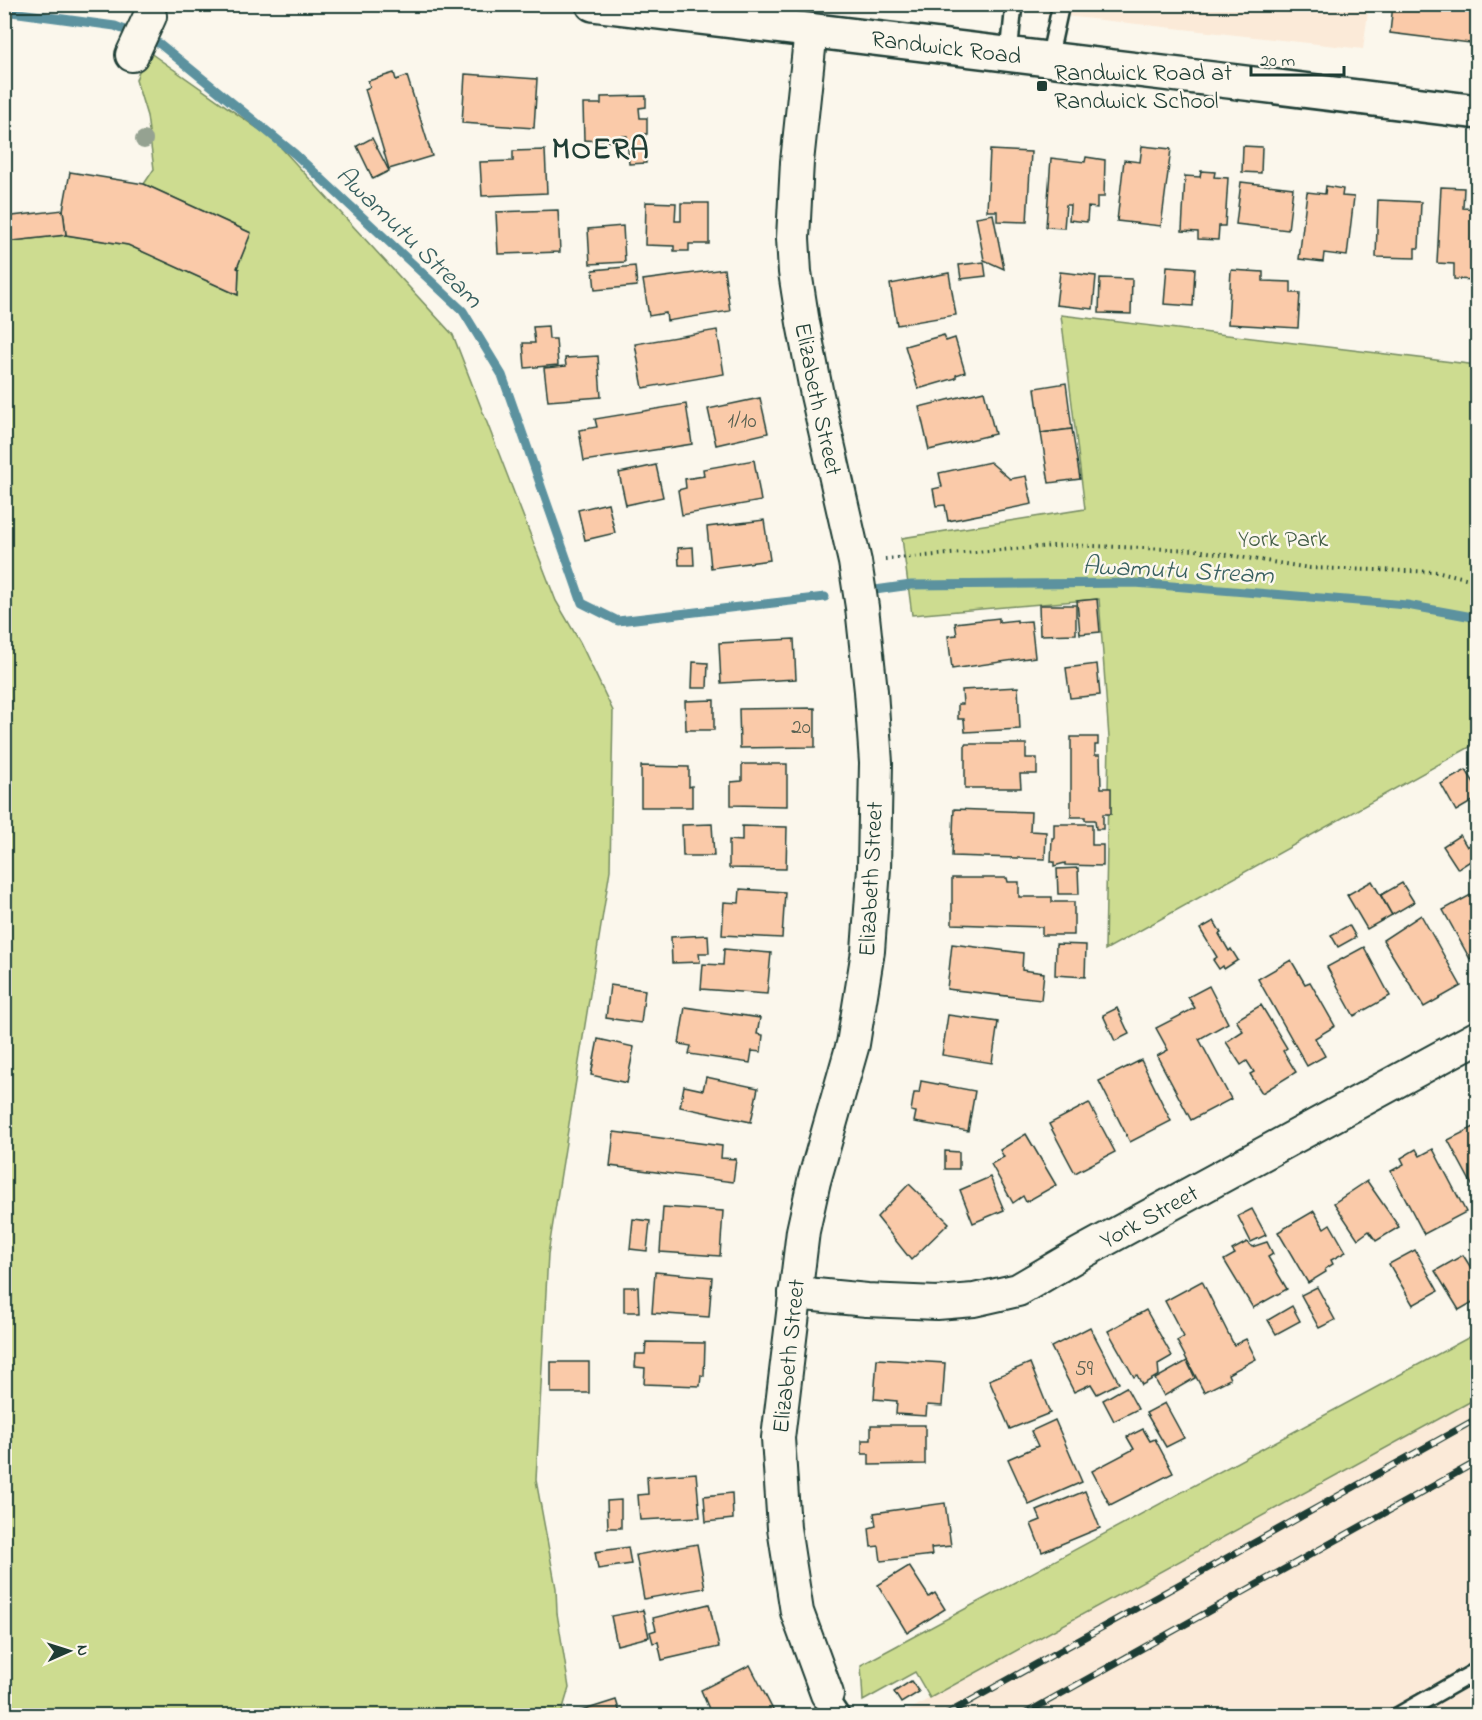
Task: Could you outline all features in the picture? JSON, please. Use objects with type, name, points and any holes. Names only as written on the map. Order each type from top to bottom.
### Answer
[{"type":"main road","name":"Randwick Road","points":[[593,4],[1478,112]]},
{"type":"street","points":[[132,55],[150,16]]},
{"type":"street","name":"Elizabeth Street","points":[[812,30],[797,162],[793,238],[795,272],[815,385],[855,562],[870,681],[876,763],[874,868],[868,951],[853,1044],[814,1181],[803,1232],[778,1438],[784,1528],[797,1612],[834,1705]]},
{"type":"street","name":"York Street","points":[[795,1293],[867,1300],[937,1303],[974,1300],[1018,1290],[1081,1253],[1478,1037]]},
{"type":"lane","points":[[1009,54],[1014,4]]},
{"type":"lane","points":[[1050,59],[1060,4]]},
{"type":"lane","points":[[1396,1716],[1478,1670]]},
{"type":"path","points":[[855,562],[1066,545],[1196,550],[1310,568],[1440,572],[1478,581]]},
{"type":"shaded area","points":[[965,5],[1369,5],[1363,49]]},
{"type":"shaded area","points":[[1477,1398],[1477,1715],[899,1716],[930,1698]]},
{"type":"green space","points":[[146,50],[274,140],[453,335],[556,601],[580,642],[613,711],[610,870],[548,1254],[536,1480],[556,1588],[557,1613],[569,1688],[561,1715],[5,1715],[4,242],[66,235],[128,245],[238,295],[239,270],[237,268],[251,233],[144,184],[154,169],[147,116],[136,80]]},
{"type":"green space","name":"York Park","points":[[1061,315],[1477,365],[1477,743],[1105,950],[1109,738],[1099,599],[912,615],[902,538],[1085,509]]},
{"type":"green space","points":[[1477,1333],[1477,1398],[930,1698],[915,1672],[863,1701],[861,1665]]},
{"type":"building","points":[[1393,4],[1445,4],[1445,7],[1474,11],[1474,4],[1478,4],[1478,44],[1390,33]]},
{"type":"building","points":[[394,73],[396,80],[407,76],[432,156],[389,169],[365,89],[370,87],[368,81]]},
{"type":"building","points":[[465,74],[537,79],[534,128],[462,123]]},
{"type":"building","points":[[646,96],[646,107],[639,108],[640,118],[647,118],[646,163],[629,164],[627,136],[618,136],[618,142],[584,140],[583,104],[601,104],[601,97]]},
{"type":"building","points":[[372,138],[389,171],[373,179],[357,146]]},
{"type":"building","points":[[1142,146],[1171,149],[1161,226],[1117,221],[1124,160],[1140,162]]},
{"type":"building","points":[[1243,146],[1262,147],[1261,173],[1242,172]]},
{"type":"building","points":[[545,150],[547,193],[482,196],[480,162],[513,161],[513,151]]},
{"type":"building","points":[[990,150],[1031,152],[1027,222],[997,221],[997,211],[987,211]]},
{"type":"building","points":[[1086,157],[1105,160],[1104,197],[1097,197],[1097,208],[1088,207],[1087,222],[1069,220],[1070,205],[1066,205],[1064,228],[1046,227],[1051,158],[1085,162]]},
{"type":"building","points":[[1201,171],[1215,172],[1214,177],[1228,178],[1225,226],[1219,226],[1218,240],[1198,239],[1198,232],[1182,231],[1185,176],[1200,177]]},
{"type":"building","points":[[70,172],[144,184],[251,233],[237,268],[239,269],[238,295],[128,245],[66,235],[63,210]]},
{"type":"building","points":[[1241,182],[1293,188],[1288,230],[1236,224]]},
{"type":"building","points":[[1326,186],[1343,189],[1342,196],[1354,197],[1347,256],[1324,253],[1323,262],[1299,259],[1307,192],[1325,194]]},
{"type":"building","points":[[1441,187],[1464,188],[1463,208],[1478,209],[1478,280],[1454,279],[1454,264],[1437,263]]},
{"type":"building","points":[[1378,200],[1421,202],[1419,248],[1415,248],[1415,258],[1376,257]]},
{"type":"building","points":[[646,202],[676,203],[675,221],[681,221],[681,203],[709,203],[709,244],[689,244],[689,251],[674,251],[674,246],[645,245]]},
{"type":"building","points":[[63,210],[66,235],[4,242],[4,217]]},
{"type":"building","points":[[558,210],[560,252],[498,254],[496,212]]},
{"type":"building","points":[[993,214],[1004,269],[984,260],[976,217]]},
{"type":"building","points":[[623,226],[625,262],[590,264],[588,229]]},
{"type":"building","points":[[984,262],[986,276],[961,279],[959,265]]},
{"type":"building","points":[[635,266],[637,286],[595,290],[593,270]]},
{"type":"building","points":[[1167,266],[1195,268],[1193,306],[1164,304]]},
{"type":"building","points":[[724,269],[730,311],[667,321],[666,313],[649,316],[643,280]]},
{"type":"building","points":[[1231,270],[1263,272],[1263,281],[1291,282],[1291,293],[1300,293],[1298,328],[1228,324]]},
{"type":"building","points":[[1060,272],[1096,276],[1093,309],[1056,305]]},
{"type":"building","points":[[949,273],[956,315],[897,325],[890,284]]},
{"type":"building","points":[[1100,278],[1132,279],[1131,314],[1099,313]]},
{"type":"building","points":[[548,326],[549,339],[556,339],[558,365],[525,368],[523,343],[535,343],[533,327]]},
{"type":"building","points":[[717,330],[724,374],[643,388],[635,344]]},
{"type":"building","points":[[944,335],[946,341],[955,338],[965,372],[956,375],[956,378],[918,389],[905,346]]},
{"type":"building","points":[[598,356],[601,397],[548,401],[544,368],[566,366],[565,358]]},
{"type":"building","points":[[1066,383],[1072,429],[1041,433],[1035,388]]},
{"type":"building","points":[[984,391],[995,434],[929,450],[919,407]]},
{"type":"building","points":[[760,398],[768,433],[716,445],[708,409]]},
{"type":"building","points":[[686,404],[692,444],[584,461],[579,430],[597,427],[595,419]]},
{"type":"building","points":[[1072,429],[1080,479],[1049,483],[1041,433]]},
{"type":"building","points":[[754,460],[761,501],[682,515],[678,490],[686,488],[685,479],[704,476],[703,469]]},
{"type":"building","points":[[990,462],[1010,479],[1026,476],[1032,504],[948,521],[945,505],[936,506],[933,489],[942,487],[939,473]]},
{"type":"building","points":[[656,465],[663,497],[626,505],[619,473]]},
{"type":"building","points":[[608,503],[615,533],[585,540],[578,510]]},
{"type":"building","points":[[764,520],[770,560],[711,568],[707,527]]},
{"type":"building","points":[[693,547],[694,565],[679,565],[678,548]]},
{"type":"building","points":[[1097,599],[1100,632],[1080,634],[1077,601]]},
{"type":"building","points":[[1039,605],[1076,605],[1076,634],[1040,635]]},
{"type":"building","points":[[999,618],[999,622],[1031,621],[1035,657],[952,669],[948,636],[957,635],[955,623]]},
{"type":"building","points":[[794,639],[796,679],[721,683],[719,643]]},
{"type":"building","points":[[693,662],[708,663],[707,688],[692,688]]},
{"type":"building","points":[[1097,664],[1100,695],[1070,698],[1066,668]]},
{"type":"building","points":[[1018,687],[1020,729],[965,732],[964,719],[958,719],[958,704],[963,704],[962,690]]},
{"type":"building","points":[[714,700],[714,730],[686,730],[685,701]]},
{"type":"building","points":[[815,708],[815,747],[740,748],[739,709]]},
{"type":"building","points":[[1071,737],[1098,737],[1095,755],[1100,755],[1101,788],[1111,788],[1111,814],[1103,814],[1103,829],[1096,829],[1095,820],[1071,817]]},
{"type":"building","points":[[965,744],[1026,744],[1026,758],[1037,758],[1037,774],[1020,774],[1021,788],[965,788]]},
{"type":"building","points":[[742,764],[787,764],[787,806],[731,805],[731,782],[742,781]]},
{"type":"building","points":[[641,766],[689,767],[692,807],[641,807]]},
{"type":"building","points":[[1466,770],[1478,789],[1478,798],[1456,811],[1441,784]]},
{"type":"building","points":[[954,809],[1031,812],[1030,831],[1046,832],[1045,859],[952,856]]},
{"type":"building","points":[[712,824],[714,856],[683,856],[682,825]]},
{"type":"building","points":[[1054,824],[1092,824],[1092,845],[1103,845],[1103,866],[1065,865],[1065,863],[1054,866],[1054,862],[1051,862]]},
{"type":"building","points":[[742,826],[787,827],[786,869],[729,868],[729,840],[742,841]]},
{"type":"building","points":[[1460,835],[1467,847],[1478,840],[1478,861],[1475,858],[1458,869],[1443,846]]},
{"type":"building","points":[[1078,868],[1079,894],[1058,894],[1057,869]]},
{"type":"building","points":[[952,878],[1007,878],[1008,882],[1019,882],[1019,897],[1052,897],[1052,902],[1074,902],[1074,935],[1042,935],[1042,927],[952,924]]},
{"type":"building","points":[[1372,881],[1392,915],[1367,929],[1347,895]]},
{"type":"building","points":[[1402,883],[1414,902],[1392,915],[1381,895]]},
{"type":"building","points":[[740,889],[785,892],[782,938],[722,935],[724,902],[739,903]]},
{"type":"building","points":[[1478,891],[1478,955],[1470,959],[1443,910]]},
{"type":"building","points":[[1421,915],[1461,986],[1424,1007],[1383,940]]},
{"type":"building","points":[[1214,921],[1229,951],[1231,949],[1238,960],[1224,969],[1223,966],[1219,969],[1213,960],[1217,957],[1200,929]]},
{"type":"building","points":[[1349,925],[1356,937],[1338,947],[1331,935]]},
{"type":"building","points":[[708,935],[709,953],[699,953],[700,962],[672,963],[671,937]]},
{"type":"building","points":[[952,944],[1023,953],[1022,970],[1044,973],[1041,1000],[947,989]]},
{"type":"building","points":[[1056,944],[1086,945],[1085,977],[1055,975]]},
{"type":"building","points":[[1364,947],[1390,996],[1354,1016],[1327,967]]},
{"type":"building","points":[[724,949],[771,953],[767,994],[701,989],[703,964],[723,965]]},
{"type":"building","points":[[1291,960],[1305,984],[1310,982],[1335,1026],[1315,1038],[1325,1056],[1307,1066],[1258,979]]},
{"type":"building","points":[[610,985],[645,990],[641,1023],[606,1018]]},
{"type":"building","points":[[1209,986],[1228,1023],[1199,1039],[1231,1099],[1191,1120],[1157,1056],[1168,1050],[1156,1028],[1195,1008],[1188,997]]},
{"type":"building","points":[[1261,1005],[1287,1048],[1283,1051],[1296,1072],[1262,1093],[1250,1074],[1254,1072],[1247,1061],[1241,1065],[1226,1042],[1243,1031],[1236,1020]]},
{"type":"building","points":[[685,1007],[760,1018],[757,1034],[763,1035],[761,1052],[752,1051],[750,1063],[689,1054],[691,1046],[679,1044]]},
{"type":"building","points":[[1117,1008],[1129,1034],[1115,1041],[1103,1015]]},
{"type":"building","points":[[948,1015],[998,1022],[992,1063],[942,1055]]},
{"type":"building","points":[[598,1039],[634,1047],[627,1083],[591,1075]]},
{"type":"building","points":[[1141,1060],[1171,1121],[1130,1142],[1099,1081]]},
{"type":"building","points":[[706,1077],[758,1088],[751,1122],[680,1107],[684,1086],[703,1090]]},
{"type":"building","points":[[921,1081],[975,1091],[968,1131],[914,1122],[916,1112],[911,1111],[914,1093],[919,1093]]},
{"type":"building","points":[[1089,1103],[1115,1152],[1075,1173],[1049,1124]]},
{"type":"building","points":[[1478,1125],[1478,1196],[1448,1140]]},
{"type":"building","points":[[614,1132],[722,1146],[721,1158],[736,1159],[733,1182],[610,1166]]},
{"type":"building","points":[[1026,1134],[1056,1185],[1026,1202],[1023,1196],[1013,1203],[991,1164],[1004,1157],[1000,1150]]},
{"type":"building","points":[[1416,1149],[1420,1156],[1433,1149],[1466,1212],[1424,1234],[1391,1171],[1404,1164],[1401,1158]]},
{"type":"building","points":[[945,1151],[959,1152],[959,1169],[945,1169]]},
{"type":"building","points":[[990,1177],[1004,1210],[973,1223],[960,1190]]},
{"type":"building","points":[[1367,1181],[1399,1227],[1376,1241],[1369,1231],[1358,1239],[1334,1203]]},
{"type":"building","points":[[909,1184],[949,1223],[911,1260],[877,1217]]},
{"type":"building","points":[[663,1207],[723,1211],[720,1256],[660,1252]]},
{"type":"building","points":[[1252,1209],[1266,1235],[1251,1242],[1238,1216]]},
{"type":"building","points":[[1314,1211],[1324,1228],[1330,1224],[1346,1252],[1331,1260],[1333,1264],[1325,1269],[1326,1272],[1308,1283],[1278,1232]]},
{"type":"building","points":[[633,1219],[650,1221],[647,1251],[630,1249]]},
{"type":"building","points":[[1247,1242],[1252,1247],[1267,1242],[1273,1254],[1268,1257],[1287,1289],[1253,1308],[1224,1260],[1235,1254],[1232,1250]]},
{"type":"building","points":[[1415,1250],[1438,1291],[1413,1305],[1389,1264]]},
{"type":"building","points":[[1463,1255],[1478,1279],[1478,1299],[1459,1310],[1435,1271]]},
{"type":"building","points":[[655,1272],[712,1277],[709,1317],[652,1313]]},
{"type":"building","points":[[1202,1281],[1234,1345],[1246,1339],[1256,1359],[1228,1374],[1230,1379],[1204,1392],[1177,1341],[1184,1337],[1165,1301]]},
{"type":"building","points":[[624,1287],[638,1287],[639,1312],[624,1312]]},
{"type":"building","points":[[1317,1287],[1335,1320],[1319,1328],[1301,1295]]},
{"type":"building","points":[[1292,1306],[1300,1321],[1276,1334],[1268,1320]]},
{"type":"building","points":[[1146,1310],[1172,1356],[1158,1364],[1159,1375],[1142,1385],[1137,1375],[1134,1377],[1108,1331]]},
{"type":"building","points":[[1090,1327],[1119,1383],[1097,1394],[1091,1384],[1074,1392],[1051,1347]]},
{"type":"building","points":[[646,1342],[705,1343],[704,1376],[701,1375],[700,1386],[644,1384],[645,1368],[635,1367],[636,1354],[645,1354]]},
{"type":"building","points":[[877,1359],[945,1363],[942,1406],[927,1405],[926,1416],[896,1414],[897,1401],[874,1399]]},
{"type":"building","points":[[1187,1361],[1195,1378],[1164,1396],[1155,1379]]},
{"type":"building","points":[[551,1362],[589,1362],[589,1393],[551,1393]]},
{"type":"building","points":[[1030,1363],[1050,1413],[1010,1429],[989,1380]]},
{"type":"building","points":[[1126,1387],[1138,1409],[1114,1421],[1103,1400]]},
{"type":"building","points":[[1165,1403],[1184,1438],[1166,1447],[1146,1413]]},
{"type":"building","points":[[1055,1420],[1082,1482],[1029,1505],[1008,1459],[1038,1446],[1031,1431]]},
{"type":"building","points":[[871,1425],[925,1425],[925,1464],[869,1465],[869,1454],[862,1454],[862,1440],[871,1440]]},
{"type":"building","points":[[1143,1429],[1150,1441],[1155,1439],[1173,1473],[1110,1505],[1092,1471],[1134,1449],[1127,1437]]},
{"type":"building","points":[[696,1473],[700,1517],[640,1520],[638,1495],[648,1494],[647,1477]]},
{"type":"building","points":[[1085,1491],[1100,1528],[1042,1552],[1031,1524],[1041,1520],[1037,1511]]},
{"type":"building","points":[[732,1493],[733,1519],[706,1522],[704,1496]]},
{"type":"building","points":[[621,1500],[621,1528],[608,1528],[607,1501]]},
{"type":"building","points":[[945,1503],[951,1546],[931,1548],[932,1555],[881,1561],[879,1546],[871,1547],[869,1528],[876,1526],[874,1513]]},
{"type":"building","points":[[697,1544],[705,1588],[644,1599],[636,1555]]},
{"type":"building","points":[[628,1547],[631,1564],[598,1569],[595,1552]]},
{"type":"building","points":[[909,1566],[929,1597],[935,1593],[945,1609],[907,1633],[878,1585]]},
{"type":"building","points":[[709,1604],[719,1647],[662,1660],[658,1642],[653,1643],[650,1632],[656,1630],[653,1618]]},
{"type":"building","points":[[643,1610],[649,1637],[617,1645],[611,1616]]},
{"type":"building","points":[[750,1665],[773,1710],[761,1716],[712,1716],[701,1690]]},
{"type":"building","points":[[911,1681],[919,1692],[901,1703],[894,1692]]},
{"type":"building","points":[[616,1700],[621,1716],[576,1716],[575,1713]]},
{"type":"waterway","name":"Awamutu Stream","points":[[4,11],[115,26],[160,44],[295,154],[463,311],[502,375],[582,603],[618,621],[825,597]]},
{"type":"waterway","name":"Awamutu Stream","points":[[875,590],[911,585],[1135,583],[1407,605],[1478,618]]},
{"type":"railway","points":[[943,1716],[1478,1418]]},
{"type":"railway","points":[[1021,1716],[1478,1461]]},
{"type":"place","name":"Randwick Road at Randwick School","points":[[1042,86]]},
{"type":"district","name":"MOERA","points":[[601,148]]}]
